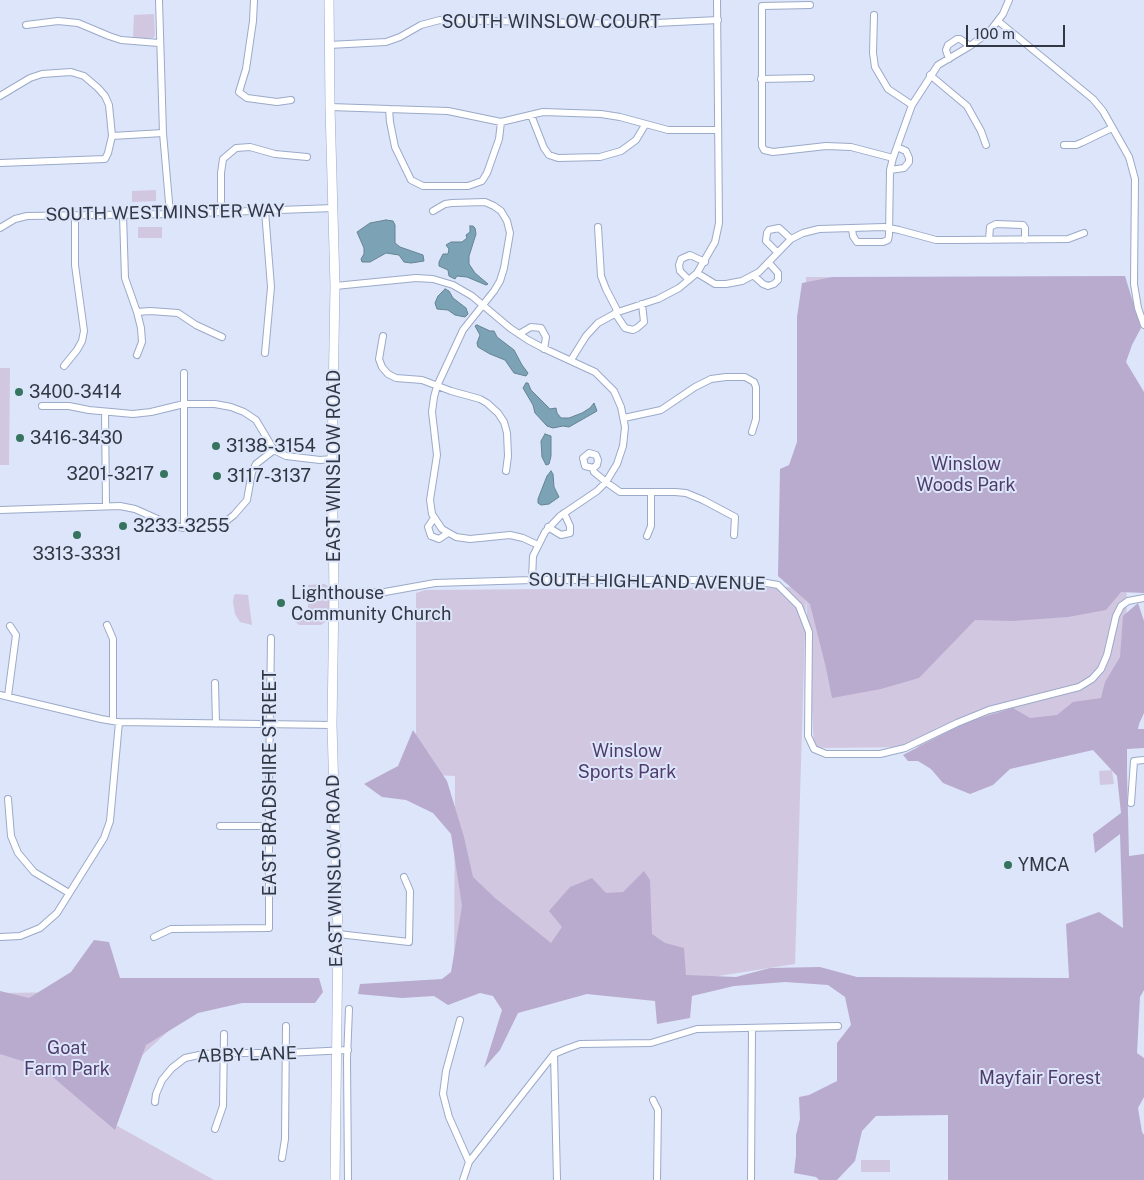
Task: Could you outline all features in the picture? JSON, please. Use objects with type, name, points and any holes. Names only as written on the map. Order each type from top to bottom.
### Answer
[{"type":"main road","name":"EAST WINSLOW ROAD","points":[[329,0],[335,286],[332,459],[334,593],[332,725],[338,934],[335,1051],[335,1180]]},
{"type":"street","points":[[159,0],[162,133],[170,214]]},
{"type":"street","points":[[254,0],[253,22],[246,69],[240,92],[246,98],[277,102],[291,100]]},
{"type":"street","points":[[571,360],[592,329],[604,319],[658,299],[679,288],[697,274],[715,242],[719,223],[717,0]]},
{"type":"street","points":[[852,228],[854,239],[860,242],[886,241],[889,237],[890,170],[912,105],[938,65],[990,32],[998,22],[1009,0]]},
{"type":"street","points":[[810,5],[762,6],[761,141],[764,150],[786,152],[817,147],[840,146],[861,149],[893,158]]},
{"type":"street","points":[[874,15],[873,53],[875,67],[888,89],[912,105]]},
{"type":"street","name":"SOUTH WINSLOW COURT","points":[[329,45],[386,42],[400,37],[421,25],[440,20],[635,24],[718,20]]},
{"type":"street","points":[[26,25],[58,22],[78,23],[121,40],[160,43]]},
{"type":"street","points":[[998,22],[1093,99],[1103,111],[1132,163],[1134,178],[1134,284],[1138,308],[1144,325]]},
{"type":"street","points":[[949,59],[946,50],[948,45],[957,39],[970,46]]},
{"type":"street","points":[[0,96],[30,78],[42,74],[71,72],[84,76],[105,96],[112,136],[108,154],[104,159],[0,163]]},
{"type":"street","points":[[930,75],[966,106],[986,145]]},
{"type":"street","points":[[761,79],[811,78]]},
{"type":"street","points":[[330,107],[448,110],[501,122],[543,112],[607,115],[668,130],[718,130]]},
{"type":"street","points":[[389,109],[395,146],[411,180],[423,186],[468,186],[482,181],[487,173],[499,139],[501,122]]},
{"type":"street","points":[[531,115],[544,148],[549,155],[558,158],[600,157],[622,151],[636,140],[645,125]]},
{"type":"street","points":[[1064,145],[1076,145],[1112,128]]},
{"type":"street","points":[[112,136],[162,133]]},
{"type":"street","points":[[890,170],[904,168],[909,162],[906,152],[897,146]]},
{"type":"street","points":[[221,212],[223,159],[236,148],[250,147],[275,154],[307,157]]},
{"type":"street","points":[[434,212],[445,204],[485,202],[498,208],[505,216],[510,233],[504,268],[497,286],[463,330],[437,386],[432,412],[437,455],[430,500],[432,514],[448,533],[463,538],[515,536],[538,545]]},
{"type":"street","name":"SOUTH WESTMINSTER WAY","points":[[0,226],[15,218],[27,216],[170,214],[334,208]]},
{"type":"street","points":[[265,211],[271,287],[265,353]]},
{"type":"street","points":[[123,214],[125,278],[137,312],[142,342],[138,355]]},
{"type":"street","points":[[64,366],[77,350],[82,341],[84,331],[75,265],[75,215]]},
{"type":"street","points":[[989,240],[990,227],[996,224],[1022,225],[1025,228],[1025,240]]},
{"type":"street","points":[[598,227],[601,276],[623,327],[629,330],[637,328],[644,322],[642,304]]},
{"type":"street","points":[[777,252],[766,241],[769,230],[779,228],[791,239]]},
{"type":"street","points":[[697,274],[711,283],[719,285],[734,283],[754,276],[791,239],[811,230],[890,228],[936,240],[1068,239],[1084,233]]},
{"type":"street","points":[[689,280],[680,271],[681,259],[690,255],[705,262]]},
{"type":"street","points":[[754,276],[768,286],[774,284],[778,280],[778,273],[769,263]]},
{"type":"street","points":[[335,286],[405,279],[433,280],[461,289],[520,334],[544,349],[589,368],[606,382],[618,398],[625,426],[623,446],[614,471],[597,491],[564,513],[548,527],[533,556],[532,580]]},
{"type":"street","points":[[137,312],[150,311],[178,314],[196,326],[222,337]]},
{"type":"street","points":[[520,334],[531,327],[541,328],[546,337],[544,349]]},
{"type":"street","points":[[383,336],[379,359],[385,371],[396,378],[415,379],[480,399],[498,413],[504,422],[507,433],[508,456],[506,470]]},
{"type":"street","points":[[184,373],[184,528]]},
{"type":"street","points":[[624,418],[661,410],[695,387],[711,379],[726,376],[750,377],[756,387],[756,419],[752,432]]},
{"type":"street","points":[[42,406],[69,406],[133,414],[152,412],[184,404],[215,404],[232,407],[256,420],[274,450],[286,456],[320,460],[332,459]]},
{"type":"street","points":[[105,412],[106,506]]},
{"type":"street","points":[[0,510],[120,506],[135,509],[172,525],[184,528],[212,525],[225,522],[247,500],[252,472],[256,464],[274,450]]},
{"type":"street","points":[[593,468],[594,472],[620,492],[686,493],[703,500],[735,517],[734,535]]},
{"type":"street","points":[[647,536],[651,526],[651,492]]},
{"type":"street","points":[[548,527],[561,535],[570,533],[571,528],[564,513]]},
{"type":"street","points":[[434,518],[428,525],[433,538],[439,539],[448,533]]},
{"type":"street","name":"SOUTH HIGHLAND AVENUE","points":[[334,593],[384,592],[435,583],[532,580],[750,580],[778,585],[799,606],[809,632],[808,736],[814,749],[826,754],[880,754],[905,748],[989,710],[1079,687],[1092,679],[1102,669],[1116,616],[1121,606],[1128,601],[1144,598]]},
{"type":"street","points":[[0,938],[20,936],[40,928],[57,913],[104,838],[110,821],[116,722],[114,639],[107,625]]},
{"type":"street","points":[[8,696],[16,635],[10,626]]},
{"type":"street","name":"EAST BRADSHIRE STREET","points":[[154,937],[171,929],[269,928],[268,826],[271,638]]},
{"type":"street","points":[[215,683],[216,724]]},
{"type":"street","points":[[0,695],[116,722],[332,725]]},
{"type":"street","points":[[1131,803],[1134,761],[1144,760]]},
{"type":"street","points":[[8,799],[11,836],[18,853],[34,872],[69,893]]},
{"type":"street","points":[[220,826],[268,826]]},
{"type":"street","points":[[338,934],[409,942],[410,891],[404,877]]},
{"type":"street","points":[[348,1180],[349,1009]]},
{"type":"street","points":[[460,1020],[446,1071],[443,1094],[449,1117],[469,1162]]},
{"type":"street","points":[[282,1158],[285,1139],[286,1026]]},
{"type":"street","points":[[463,1180],[469,1162],[554,1054],[580,1044],[651,1043],[697,1029],[838,1026]]},
{"type":"street","points":[[751,1180],[752,1028]]},
{"type":"street","points":[[216,1130],[223,1106],[224,1034]]},
{"type":"street","points":[[335,1051],[348,1050]]},
{"type":"street","name":"ABBY LANE","points":[[155,1102],[162,1080],[172,1068],[186,1058],[204,1054],[224,1053],[286,1054],[335,1051]]},
{"type":"street","points":[[554,1054],[557,1180]]},
{"type":"street","points":[[653,1100],[658,1110],[657,1180]]},
{"type":"green space","points":[[154,14],[155,36],[153,38],[133,38],[134,15]]},
{"type":"green space","points":[[156,190],[156,201],[132,202],[132,191]]},
{"type":"green space","points":[[138,227],[162,227],[162,238],[138,238]]},
{"type":"green space","name":"Winslow Woods Park","points":[[1125,276],[1141,328],[1126,362],[1144,392],[1144,593],[1121,592],[1106,610],[1068,617],[1012,621],[975,620],[919,678],[881,689],[832,698],[810,604],[778,576],[780,469],[789,465],[797,442],[797,317],[802,283],[833,277]]},
{"type":"green space","name":"Winslow Sports Park","points":[[806,277],[1126,278],[1127,745],[814,748],[806,596],[795,964],[655,986],[454,979],[455,776],[416,774],[416,593],[425,590],[806,587]]},
{"type":"green space","points":[[0,368],[10,368],[9,465],[0,465]]},
{"type":"green space","points":[[325,584],[329,587],[329,619],[321,625],[299,625],[296,622],[295,616],[308,616],[308,585]]},
{"type":"green space","points":[[234,595],[248,595],[252,625],[240,622],[235,614],[233,602]]},
{"type":"green space","name":"Mayfair Forest","points":[[1138,603],[1144,621],[1144,713],[1138,729],[1144,729],[1144,748],[1127,749],[1127,772],[1129,856],[1144,854],[1144,990],[1140,997],[1137,1053],[1144,1058],[1144,1097],[1138,1108],[1144,1135],[1144,1180],[948,1180],[948,1115],[876,1116],[862,1131],[855,1161],[837,1180],[819,1180],[816,1177],[794,1173],[796,1135],[800,1119],[799,1097],[809,1095],[837,1081],[837,1043],[851,1025],[845,997],[828,985],[785,982],[734,986],[692,996],[690,1018],[657,1024],[655,1001],[587,994],[518,1013],[500,1050],[484,1068],[502,1010],[493,996],[480,993],[448,1005],[434,996],[402,998],[358,994],[360,984],[442,979],[451,972],[462,906],[451,834],[433,813],[406,800],[382,797],[364,784],[398,766],[413,730],[447,781],[464,837],[473,877],[495,898],[551,943],[562,927],[549,911],[570,887],[592,878],[606,893],[623,892],[644,871],[650,880],[652,934],[665,943],[684,948],[686,975],[736,977],[770,968],[820,967],[857,977],[1069,978],[1066,924],[1099,912],[1123,928],[1120,834],[1095,853],[1093,834],[1121,813],[1117,776],[1093,750],[1010,769],[993,785],[970,794],[943,783],[931,769],[918,761],[908,761],[903,755],[964,723],[1013,708],[1030,718],[1057,715],[1073,702],[1101,698],[1105,682],[1120,657],[1123,616]]},
{"type":"green space","points":[[1112,770],[1114,784],[1100,785],[1099,771]]},
{"type":"green space","points":[[94,940],[109,942],[120,978],[319,978],[323,992],[315,1003],[242,1003],[198,1013],[146,1045],[115,1130],[41,1067],[0,1054],[0,991],[29,998],[71,972]]},
{"type":"green space","name":"Goat Farm Park","points":[[234,990],[187,1014],[138,1059],[112,1123],[214,1180],[0,1180],[0,993]]},
{"type":"green space","points":[[861,1160],[890,1160],[890,1172],[861,1172]]},
{"type":"water","points":[[386,220],[393,221],[395,225],[395,243],[400,247],[423,255],[424,261],[404,262],[399,255],[386,253],[370,262],[362,262],[364,248],[357,232],[370,223]]},
{"type":"water","points":[[470,226],[475,228],[476,234],[469,256],[469,264],[475,273],[488,284],[486,285],[467,277],[457,276],[455,279],[449,276],[448,270],[439,266],[443,254],[448,254],[449,249],[446,245],[451,242],[462,242],[470,232]]},
{"type":"water","points":[[445,289],[466,308],[468,314],[465,317],[455,315],[448,310],[437,309],[435,303],[438,296]]},
{"type":"water","points":[[475,326],[494,331],[497,337],[514,350],[528,373],[526,376],[514,373],[505,360],[478,347],[477,343],[480,335]]},
{"type":"water","points":[[526,383],[550,409],[556,408],[561,418],[569,418],[582,413],[594,403],[597,411],[569,427],[553,428],[547,426],[535,413],[533,405],[523,388]]},
{"type":"water","points":[[545,434],[551,436],[551,456],[549,464],[546,465],[542,457],[541,441]]},
{"type":"water","points":[[551,471],[554,487],[559,497],[549,504],[541,505],[538,503],[538,499],[547,476]]},
{"type":"place","name":"3400-3414","points":[[19,392]]},
{"type":"place","name":"3416-3430","points":[[20,438]]},
{"type":"place","name":"3138-3154","points":[[216,446]]},
{"type":"place","name":"3201-3217","points":[[164,474]]},
{"type":"place","name":"3117-3137","points":[[217,476]]},
{"type":"place","name":"3233-3255","points":[[123,526]]},
{"type":"place","name":"3313-3331","points":[[77,535]]},
{"type":"place","name":"Lighthouse Community Church","points":[[281,603]]},
{"type":"place","name":"YMCA","points":[[1008,865]]}]
